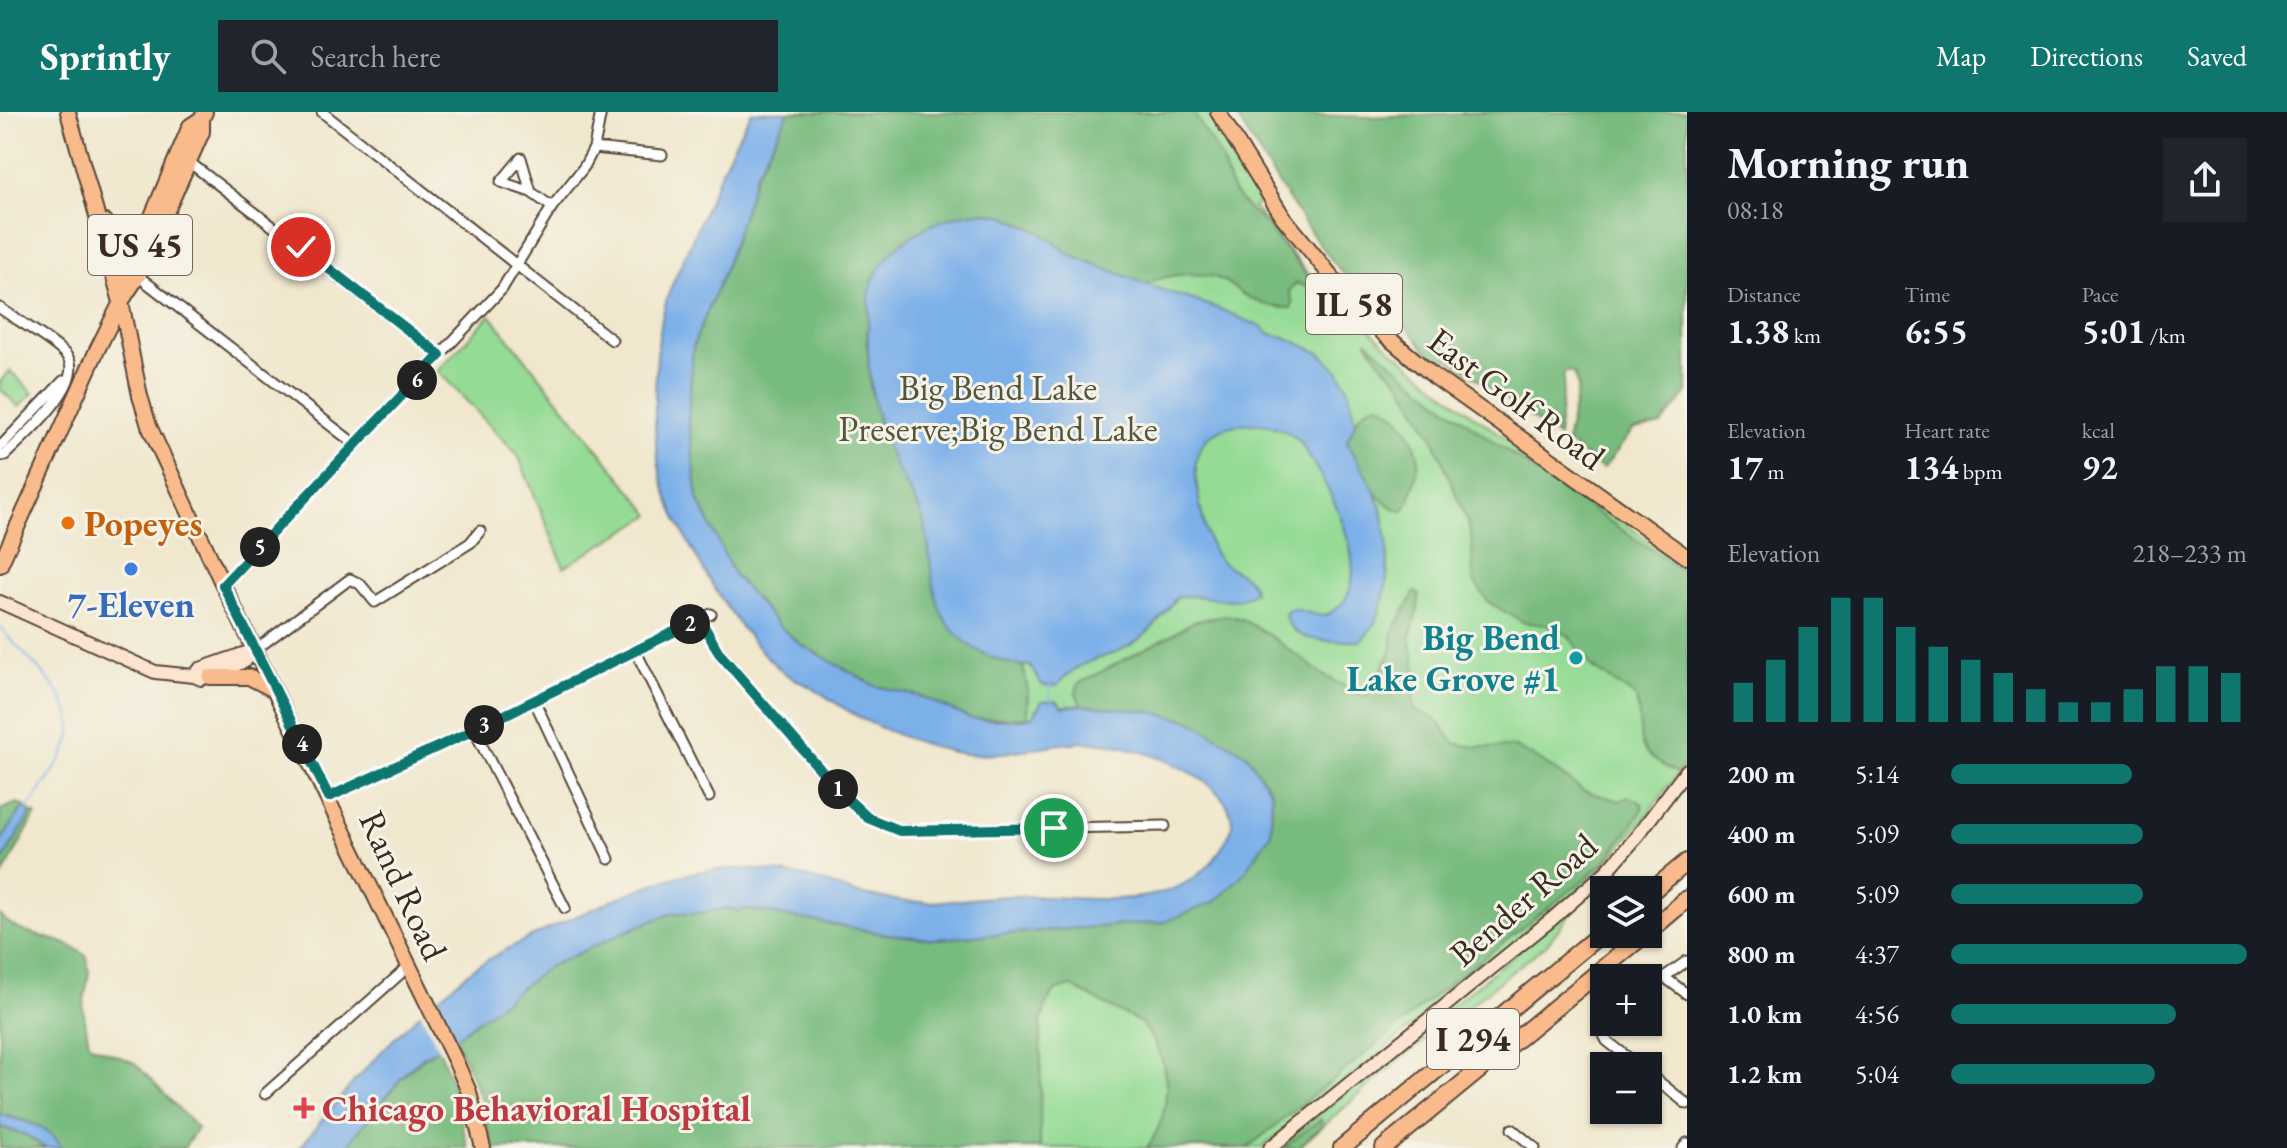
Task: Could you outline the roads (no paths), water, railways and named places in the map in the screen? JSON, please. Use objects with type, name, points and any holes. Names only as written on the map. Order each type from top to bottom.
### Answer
[{"type":"highway","points":[[1662,883],[1687,862]]},
{"type":"highway","name":"I 294","points":[[1662,920],[1687,899]]},
{"type":"highway","name":"I 294","points":[[1342,1148],[1590,943]]},
{"type":"highway","name":"I 294","points":[[1384,1148],[1628,948]]},
{"type":"main road","name":"Rand Road","points":[[68,112],[121,302],[149,426],[223,585],[450,1050],[469,1092],[483,1148]]},
{"type":"main road","name":"East Golf Road","points":[[1218,112],[1283,217],[1349,298],[1385,335],[1435,377],[1687,557]]},
{"type":"main road","name":"US 45","points":[[121,302],[138,276],[189,162],[202,132],[203,115]]},
{"type":"main road","name":"US 45","points":[[121,302],[128,273],[190,126],[203,115]]},
{"type":"main road","points":[[94,201],[113,235],[123,245],[143,238]]},
{"type":"main road","points":[[0,565],[121,302]]},
{"type":"main road","points":[[210,677],[249,677],[276,692]]},
{"type":"street","points":[[322,112],[612,340]]},
{"type":"street","points":[[223,585],[502,289],[552,207],[584,167],[594,148],[601,112]]},
{"type":"street","points":[[594,148],[662,155]]},
{"type":"street","points":[[189,162],[440,355]]},
{"type":"street","points":[[531,192],[552,207]]},
{"type":"street","points":[[138,276],[356,445]]},
{"type":"street","points":[[0,308],[66,355],[69,362],[65,387],[53,406],[5,455],[0,456]]},
{"type":"street","points":[[0,447],[68,375]]},
{"type":"street","points":[[0,602],[155,672],[201,679],[245,661],[255,650],[350,579],[360,584],[375,602],[470,543],[480,531]]},
{"type":"street","points":[[329,797],[711,614]]},
{"type":"street","points":[[0,615],[31,616]]},
{"type":"street","points":[[700,619],[719,653],[840,792],[868,818],[900,831],[1165,826]]},
{"type":"street","points":[[194,676],[200,669],[255,650]]},
{"type":"street","points":[[635,650],[709,797]]},
{"type":"street","points":[[534,700],[609,859]]},
{"type":"street","points":[[474,730],[565,908]]},
{"type":"street","name":"Bender Road","points":[[1270,1148],[1587,888],[1634,840],[1687,770]]},
{"type":"street","points":[[1687,961],[1664,977],[1687,994]]},
{"type":"street","points":[[265,1094],[408,967]]},
{"type":"street","points":[[1604,1036],[1621,1052]]},
{"type":"street","points":[[1662,1084],[1687,1104]]},
{"type":"street","points":[[1512,1129],[1535,1148]]},
{"type":"street","points":[[1683,1148],[1687,1143]]},
{"type":"water","points":[[752,112],[789,112],[756,174],[726,266],[693,346],[688,418],[698,499],[734,575],[778,625],[800,644],[875,686],[923,697],[971,719],[1016,720],[1033,717],[1042,701],[1056,700],[1063,707],[1081,705],[1147,711],[1192,721],[1247,755],[1272,794],[1271,833],[1245,872],[1215,902],[1164,922],[934,939],[887,934],[746,909],[673,913],[548,967],[407,1071],[345,1148],[300,1148],[384,1049],[472,970],[542,932],[653,884],[697,872],[738,869],[806,877],[859,894],[902,901],[1011,896],[1122,899],[1150,896],[1175,888],[1198,875],[1217,855],[1230,833],[1229,809],[1218,793],[1182,768],[1138,751],[1083,742],[1006,753],[968,754],[949,751],[879,727],[788,676],[750,638],[723,602],[681,528],[661,476],[655,414],[657,364],[662,320],[670,289],[725,163]]},
{"type":"water","points":[[983,212],[1005,216],[1042,233],[1069,254],[1217,308],[1262,327],[1270,334],[1285,337],[1320,353],[1338,370],[1348,388],[1356,422],[1347,441],[1374,489],[1385,525],[1387,547],[1388,569],[1380,610],[1372,627],[1360,641],[1316,640],[1289,625],[1285,615],[1289,609],[1325,615],[1345,600],[1352,582],[1352,560],[1339,514],[1302,445],[1285,431],[1256,424],[1240,424],[1213,434],[1203,443],[1196,465],[1201,508],[1212,549],[1222,562],[1249,581],[1254,592],[1237,599],[1177,597],[1141,638],[1123,649],[1074,669],[1057,686],[1042,685],[1030,666],[1008,663],[986,655],[957,635],[943,616],[934,590],[921,514],[893,460],[878,418],[869,367],[869,296],[876,273],[899,245],[948,218]]},
{"type":"water","points":[[24,806],[31,813],[0,865],[0,843]]},
{"type":"water","points":[[0,1114],[44,1129],[61,1148],[46,1148],[26,1135],[0,1127]]},
{"type":"waterway","points":[[0,627],[59,694],[71,724],[70,739],[62,757],[28,809]]},
{"type":"waterway","points":[[1050,685],[1050,700]]},
{"type":"place","name":"Popeyes","points":[[68,523]]},
{"type":"place","name":"7-Eleven","points":[[131,569]]},
{"type":"place","name":"Big Bend Lake Grove #1","points":[[1576,658]]},
{"type":"place","name":"Chicago Behavioral Hospital","points":[[304,1108]]},
{"type":"park label","name":"Big Bend Lake Preserve;Big Bend Lake","points":[[998,408]]}]
